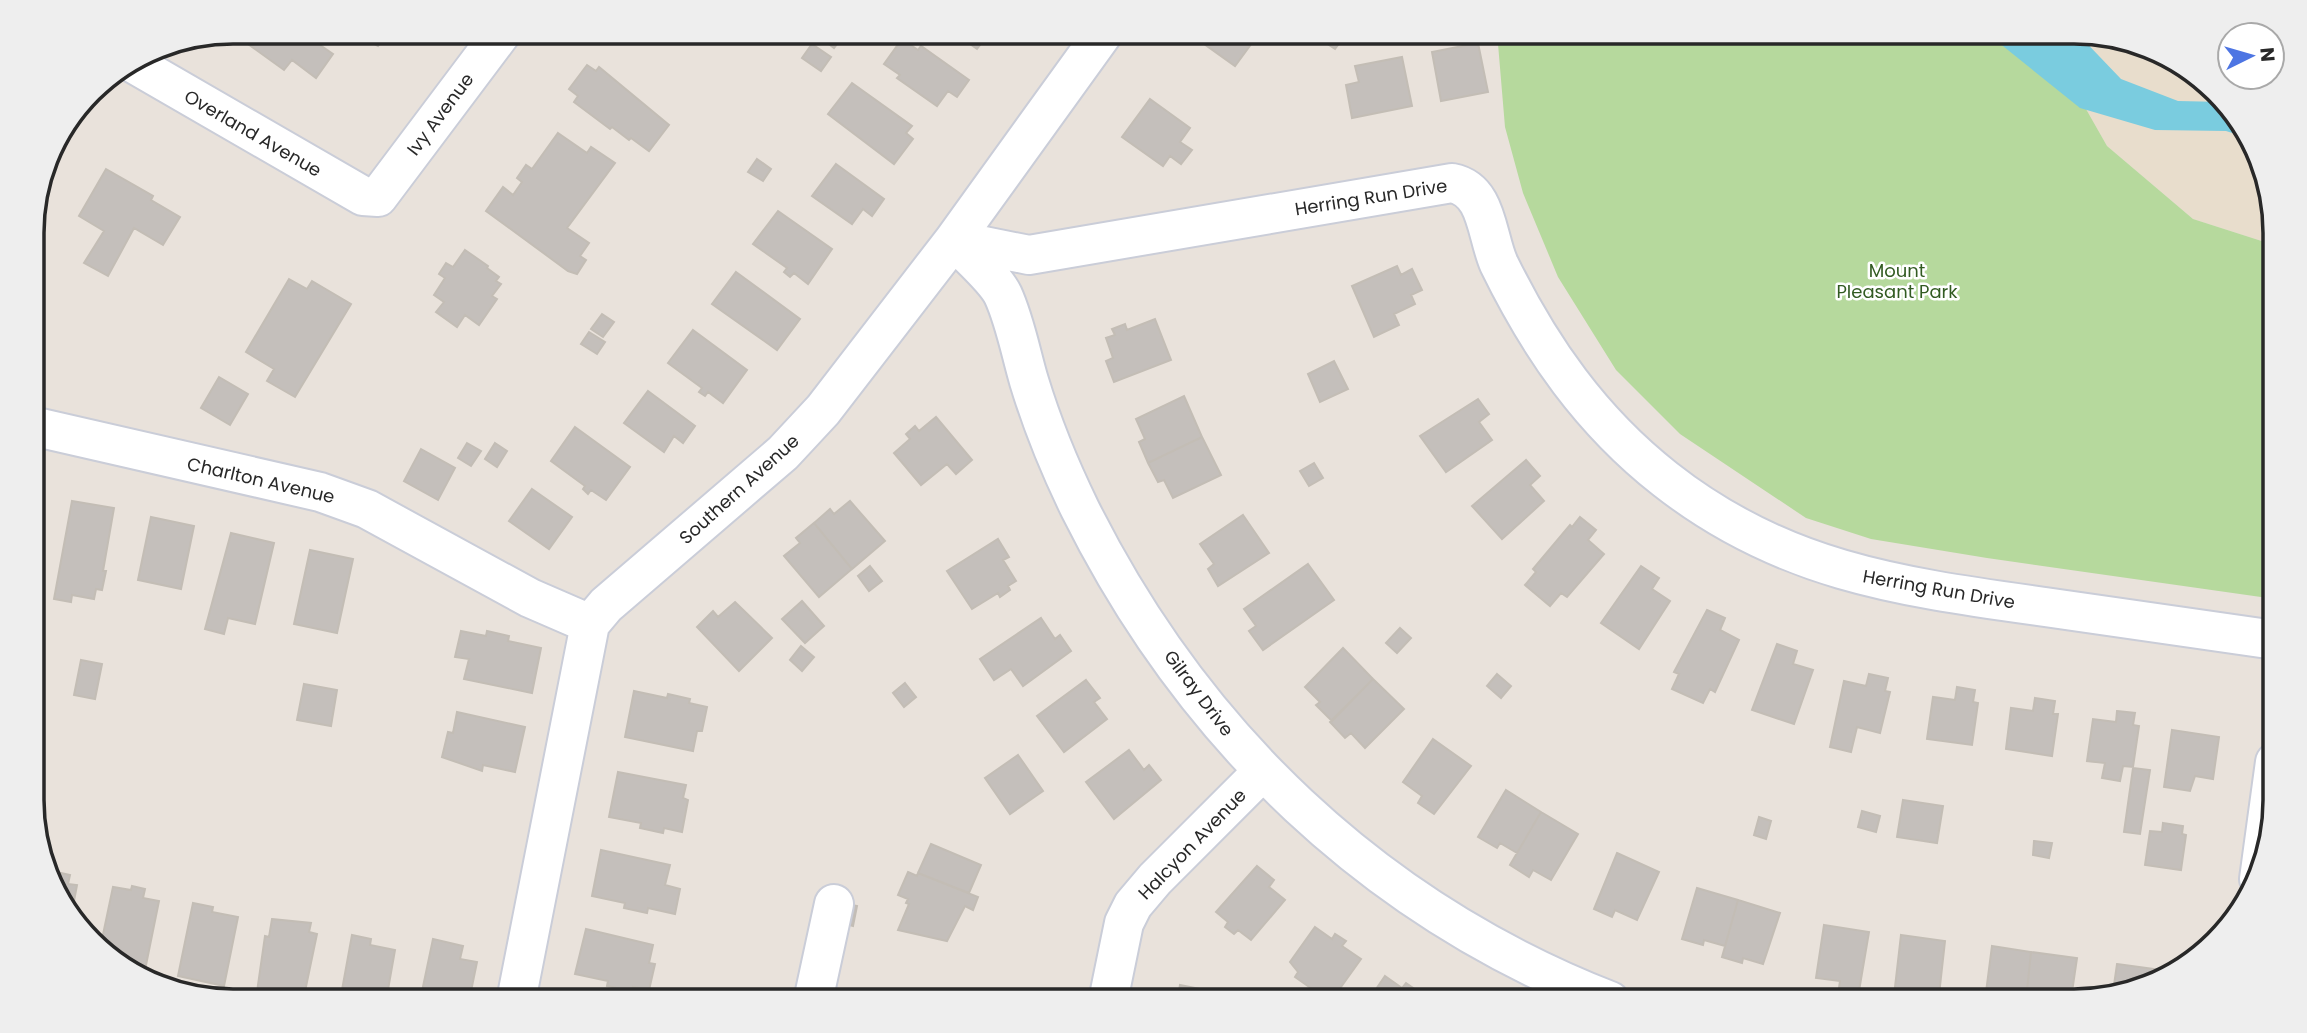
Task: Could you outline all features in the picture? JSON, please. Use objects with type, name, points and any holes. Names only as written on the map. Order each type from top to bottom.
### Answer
[{"type":"street","name":"Ivy Avenue","points":[[378,197],[493,44]]},
{"type":"street","name":"Southern Avenue","points":[[590,624],[606,605],[783,453],[823,410],[954,240],[1095,44]]},
{"type":"street","name":"Overland Avenue","points":[[141,68],[363,195],[378,197]]},
{"type":"street","name":"Herring Run Drive","points":[[954,240],[1029,255],[1452,183],[1465,185],[1476,195],[1497,259],[1524,314],[1558,369],[1593,412],[1626,447],[1667,481],[1755,537],[1810,560],[1898,586],[2263,638]]},
{"type":"street","name":"Gilray Drive","points":[[954,240],[1003,294],[1031,388],[1056,455],[1108,560],[1183,675],[1262,772],[1305,814],[1431,911],[1545,974],[1581,989]]},
{"type":"street","name":"Charlton Avenue","points":[[44,429],[320,492],[367,509],[539,603],[590,624]]},
{"type":"street","points":[[518,989],[590,624]]},
{"type":"street","name":"Halcyon Avenue","points":[[1110,989],[1124,923],[1133,905],[1155,879],[1262,772]]},
{"type":"street","points":[[816,989],[834,904]]},
{"type":"shaded area","points":[[2069,44],[2111,47],[2147,58],[2169,69],[2208,99],[2238,138],[2249,160],[2262,208],[2263,241],[2193,219],[2107,146],[2061,65]]},
{"type":"green space","name":"Mount Pleasant Park","points":[[1498,44],[2053,44],[2061,65],[2107,146],[2193,219],[2263,241],[2263,597],[1871,539],[1806,518],[1680,434],[1616,370],[1558,277],[1523,193],[1505,127]]},
{"type":"water","points":[[2000,44],[2088,44],[2121,79],[2178,101],[2210,102],[2235,134],[2226,131],[2155,130],[2080,108]]},
{"type":"building","points":[[248,44],[318,44],[333,54],[316,78],[292,60],[284,70]]},
{"type":"building","points":[[812,44],[831,57],[821,71],[802,58]]},
{"type":"building","points":[[898,44],[909,44],[918,50],[921,46],[969,80],[957,97],[948,91],[937,106],[897,78],[900,75],[884,64]]},
{"type":"building","points":[[1204,44],[1251,44],[1235,66]]},
{"type":"building","points":[[1478,44],[1488,92],[1441,101],[1432,52]]},
{"type":"building","points":[[1402,57],[1412,106],[1352,118],[1346,85],[1359,82],[1355,66]]},
{"type":"building","points":[[587,65],[596,71],[599,67],[669,125],[649,151],[612,127],[610,129],[574,102],[578,96],[569,89]]},
{"type":"building","points":[[852,83],[912,126],[906,133],[913,139],[894,164],[828,114]]},
{"type":"building","points":[[1150,99],[1190,128],[1180,142],[1192,150],[1181,164],[1170,156],[1163,166],[1122,137]]},
{"type":"building","points":[[558,133],[587,153],[591,147],[615,163],[567,228],[589,243],[580,256],[586,260],[577,274],[568,271],[486,211],[503,187],[513,195],[522,182],[517,178],[526,165],[532,169]]},
{"type":"building","points":[[757,159],[771,169],[763,181],[748,172]]},
{"type":"building","points":[[836,164],[884,199],[872,216],[863,209],[852,224],[812,196]]},
{"type":"building","points":[[106,169],[153,196],[151,200],[180,217],[163,245],[134,228],[108,276],[84,263],[104,231],[79,216]]},
{"type":"building","points":[[778,211],[832,249],[808,284],[794,273],[790,277],[784,272],[787,268],[753,244]]},
{"type":"building","points":[[465,250],[488,266],[487,268],[499,277],[496,281],[501,284],[492,296],[497,299],[479,325],[465,315],[457,327],[436,312],[444,302],[434,295],[445,278],[439,274],[446,263],[453,267]]},
{"type":"building","points":[[1397,266],[1401,275],[1412,269],[1422,290],[1411,295],[1415,304],[1394,314],[1399,325],[1374,337],[1352,286]]},
{"type":"building","points":[[736,272],[800,319],[777,350],[712,304]]},
{"type":"building","points":[[289,279],[307,289],[312,281],[351,304],[295,397],[267,381],[274,369],[246,352]]},
{"type":"building","points":[[602,314],[614,322],[603,337],[591,329]]},
{"type":"building","points":[[1155,319],[1171,360],[1114,382],[1106,361],[1113,358],[1106,338],[1115,335],[1112,329],[1125,324],[1127,330]]},
{"type":"building","points":[[693,330],[747,370],[723,403],[708,392],[705,396],[699,392],[702,388],[668,363]]},
{"type":"building","points":[[589,332],[605,342],[597,354],[581,344]]},
{"type":"building","points":[[1334,361],[1348,389],[1320,402],[1308,374]]},
{"type":"building","points":[[219,377],[248,394],[230,425],[201,408]]},
{"type":"building","points":[[648,391],[695,426],[683,443],[674,436],[664,452],[624,423]]},
{"type":"building","points":[[1184,396],[1202,437],[1148,463],[1139,442],[1145,439],[1136,419]]},
{"type":"building","points":[[1478,399],[1489,414],[1479,422],[1492,440],[1446,472],[1420,436]]},
{"type":"building","points":[[936,417],[972,460],[956,474],[947,464],[921,485],[894,453],[910,439],[906,434],[915,426],[919,431]]},
{"type":"building","points":[[575,427],[630,467],[606,500],[591,490],[588,494],[583,489],[585,486],[551,461]]},
{"type":"building","points":[[1202,437],[1221,475],[1173,498],[1164,480],[1158,482],[1148,463]]},
{"type":"building","points":[[467,443],[481,451],[471,466],[458,458]]},
{"type":"building","points":[[495,443],[507,451],[497,467],[485,459]]},
{"type":"building","points":[[421,449],[455,468],[438,500],[404,481]]},
{"type":"building","points":[[1526,460],[1540,476],[1530,485],[1544,501],[1502,539],[1472,506]]},
{"type":"building","points":[[1314,463],[1323,478],[1309,486],[1300,471]]},
{"type":"building","points":[[532,489],[572,517],[549,549],[509,521]]},
{"type":"building","points":[[72,501],[114,508],[102,590],[96,589],[94,599],[72,595],[71,602],[54,599]]},
{"type":"building","points":[[850,501],[885,541],[852,569],[814,523],[830,509],[834,514]]},
{"type":"building","points":[[1243,515],[1269,553],[1218,586],[1208,569],[1214,564],[1200,544]]},
{"type":"building","points":[[151,517],[194,526],[181,589],[138,580]]},
{"type":"building","points":[[1580,517],[1596,530],[1588,540],[1604,554],[1567,597],[1561,593],[1550,606],[1525,585],[1536,572],[1533,569]]},
{"type":"building","points":[[814,523],[852,569],[819,597],[784,556],[800,543],[796,538]]},
{"type":"building","points":[[231,533],[274,543],[255,624],[228,618],[224,634],[205,629]]},
{"type":"building","points":[[998,539],[1009,557],[1003,560],[1016,581],[1008,586],[1010,590],[1000,597],[998,593],[972,609],[947,571]]},
{"type":"building","points":[[310,550],[353,559],[337,633],[294,624]]},
{"type":"building","points":[[1308,564],[1334,600],[1263,650],[1249,631],[1256,626],[1244,609]]},
{"type":"building","points":[[870,566],[882,581],[869,591],[858,576]]},
{"type":"building","points":[[1641,566],[1659,578],[1652,589],[1670,601],[1639,649],[1601,623]]},
{"type":"building","points":[[802,601],[824,626],[805,643],[782,619]]},
{"type":"building","points":[[735,602],[772,638],[739,671],[697,627],[713,611],[718,617]]},
{"type":"building","points":[[1707,610],[1725,618],[1720,630],[1739,640],[1715,692],[1710,689],[1703,703],[1672,689],[1679,674],[1674,672]]},
{"type":"building","points":[[1041,618],[1055,639],[1060,635],[1071,651],[1023,686],[1011,669],[994,680],[980,659]]},
{"type":"building","points":[[1400,628],[1411,638],[1397,653],[1386,643]]},
{"type":"building","points":[[461,631],[486,636],[487,631],[509,636],[508,641],[541,648],[532,693],[464,679],[469,659],[455,657]]},
{"type":"building","points":[[1777,644],[1797,651],[1793,664],[1813,670],[1794,724],[1752,710]]},
{"type":"building","points":[[801,646],[814,657],[802,671],[790,660]]},
{"type":"building","points":[[1343,648],[1373,679],[1332,721],[1316,705],[1320,702],[1305,687]]},
{"type":"building","points":[[81,660],[102,664],[95,699],[74,695]]},
{"type":"building","points":[[1497,674],[1511,686],[1501,698],[1487,686]]},
{"type":"building","points":[[1869,674],[1888,678],[1885,691],[1890,692],[1880,733],[1857,727],[1851,752],[1830,747],[1844,681],[1866,686]]},
{"type":"building","points":[[1373,679],[1404,709],[1365,748],[1351,733],[1345,738],[1330,722]]},
{"type":"building","points":[[1086,680],[1100,698],[1094,702],[1107,719],[1064,752],[1037,716]]},
{"type":"building","points":[[905,683],[916,697],[904,707],[893,693]]},
{"type":"building","points":[[304,684],[337,690],[331,726],[297,720]]},
{"type":"building","points":[[1957,687],[1975,690],[1973,702],[1978,703],[1972,745],[1927,739],[1933,697],[1955,700]]},
{"type":"building","points":[[634,691],[667,698],[668,694],[690,699],[689,703],[707,707],[702,731],[697,731],[693,751],[625,737]]},
{"type":"building","points":[[2035,698],[2055,701],[2053,714],[2058,714],[2052,756],[2006,749],[2011,708],[2033,711]]},
{"type":"building","points":[[2117,711],[2135,713],[2133,725],[2139,726],[2133,767],[2123,766],[2120,781],[2102,778],[2105,763],[2087,761],[2093,719],[2116,722]]},
{"type":"building","points":[[457,712],[525,727],[515,772],[483,765],[482,771],[442,757],[448,732],[453,733]]},
{"type":"building","points":[[2172,730],[2219,737],[2213,779],[2195,776],[2190,791],[2164,787]]},
{"type":"building","points":[[1433,739],[1471,766],[1434,814],[1418,803],[1422,796],[1403,782]]},
{"type":"building","points":[[1129,750],[1144,770],[1149,765],[1161,780],[1114,819],[1086,782]]},
{"type":"building","points":[[1018,755],[1043,791],[1010,814],[985,778]]},
{"type":"building","points":[[2133,768],[2150,770],[2140,834],[2124,832]]},
{"type":"building","points":[[618,772],[686,785],[683,798],[688,800],[682,832],[664,828],[663,833],[640,828],[641,823],[609,817]]},
{"type":"building","points":[[1506,790],[1541,812],[1517,853],[1500,843],[1497,848],[1478,837]]},
{"type":"building","points":[[1903,800],[1943,806],[1937,843],[1897,837]]},
{"type":"building","points":[[1862,811],[1880,816],[1876,832],[1858,827]]},
{"type":"building","points":[[1541,812],[1578,834],[1551,880],[1533,870],[1529,877],[1510,865]]},
{"type":"building","points":[[1759,817],[1771,821],[1766,839],[1754,835]]},
{"type":"building","points":[[2163,823],[2183,826],[2182,834],[2186,835],[2181,870],[2145,865],[2150,831],[2162,832]]},
{"type":"building","points":[[2034,841],[2052,843],[2049,858],[2033,855]]},
{"type":"building","points":[[931,844],[981,865],[969,893],[918,873]]},
{"type":"building","points":[[601,850],[670,865],[665,885],[680,889],[675,914],[648,908],[647,913],[624,908],[625,903],[592,896]]},
{"type":"building","points":[[1617,853],[1659,872],[1637,920],[1615,910],[1612,917],[1594,909]]},
{"type":"building","points":[[1257,866],[1274,880],[1269,887],[1285,900],[1251,940],[1238,930],[1234,934],[1225,927],[1228,922],[1216,912]]},
{"type":"building","points":[[58,872],[70,875],[68,884],[77,885],[74,902]]},
{"type":"building","points":[[908,872],[917,876],[918,873],[978,897],[973,910],[965,906],[947,941],[898,930],[909,904],[906,903],[908,899],[898,895]]},
{"type":"building","points":[[132,886],[145,889],[143,898],[159,901],[145,968],[102,937],[113,887],[131,890]]},
{"type":"building","points":[[1697,888],[1738,900],[1725,946],[1704,940],[1703,945],[1682,939]]},
{"type":"building","points":[[1738,900],[1780,913],[1763,964],[1743,958],[1742,963],[1722,957]]},
{"type":"building","points":[[193,903],[213,907],[212,912],[238,917],[224,986],[178,976]]},
{"type":"building","points":[[843,903],[857,906],[853,926],[839,922]]},
{"type":"building","points":[[272,919],[311,923],[309,932],[317,934],[306,989],[257,989],[265,936],[269,937]]},
{"type":"building","points":[[1824,925],[1869,932],[1859,989],[1839,988],[1840,981],[1816,978]]},
{"type":"building","points":[[1315,927],[1332,939],[1335,934],[1346,941],[1342,946],[1361,959],[1340,989],[1312,989],[1295,977],[1298,972],[1290,962]]},
{"type":"building","points":[[586,929],[653,945],[649,963],[655,964],[649,989],[607,986],[608,981],[575,974]]},
{"type":"building","points":[[352,935],[371,939],[370,945],[395,950],[388,989],[342,989]]},
{"type":"building","points":[[1901,935],[1945,941],[1940,989],[1895,989]]},
{"type":"building","points":[[433,939],[463,946],[460,959],[477,962],[471,989],[423,989]]},
{"type":"building","points":[[1992,946],[2031,952],[2027,989],[1986,989]]},
{"type":"building","points":[[2031,952],[2077,958],[2072,989],[2027,989]]},
{"type":"building","points":[[2117,964],[2159,970],[2135,979],[2114,985]]},
{"type":"building","points":[[1385,976],[1402,988],[1406,983],[1415,989],[1376,989]]},
{"type":"building","points":[[1180,985],[1200,989],[1179,989]]}]
